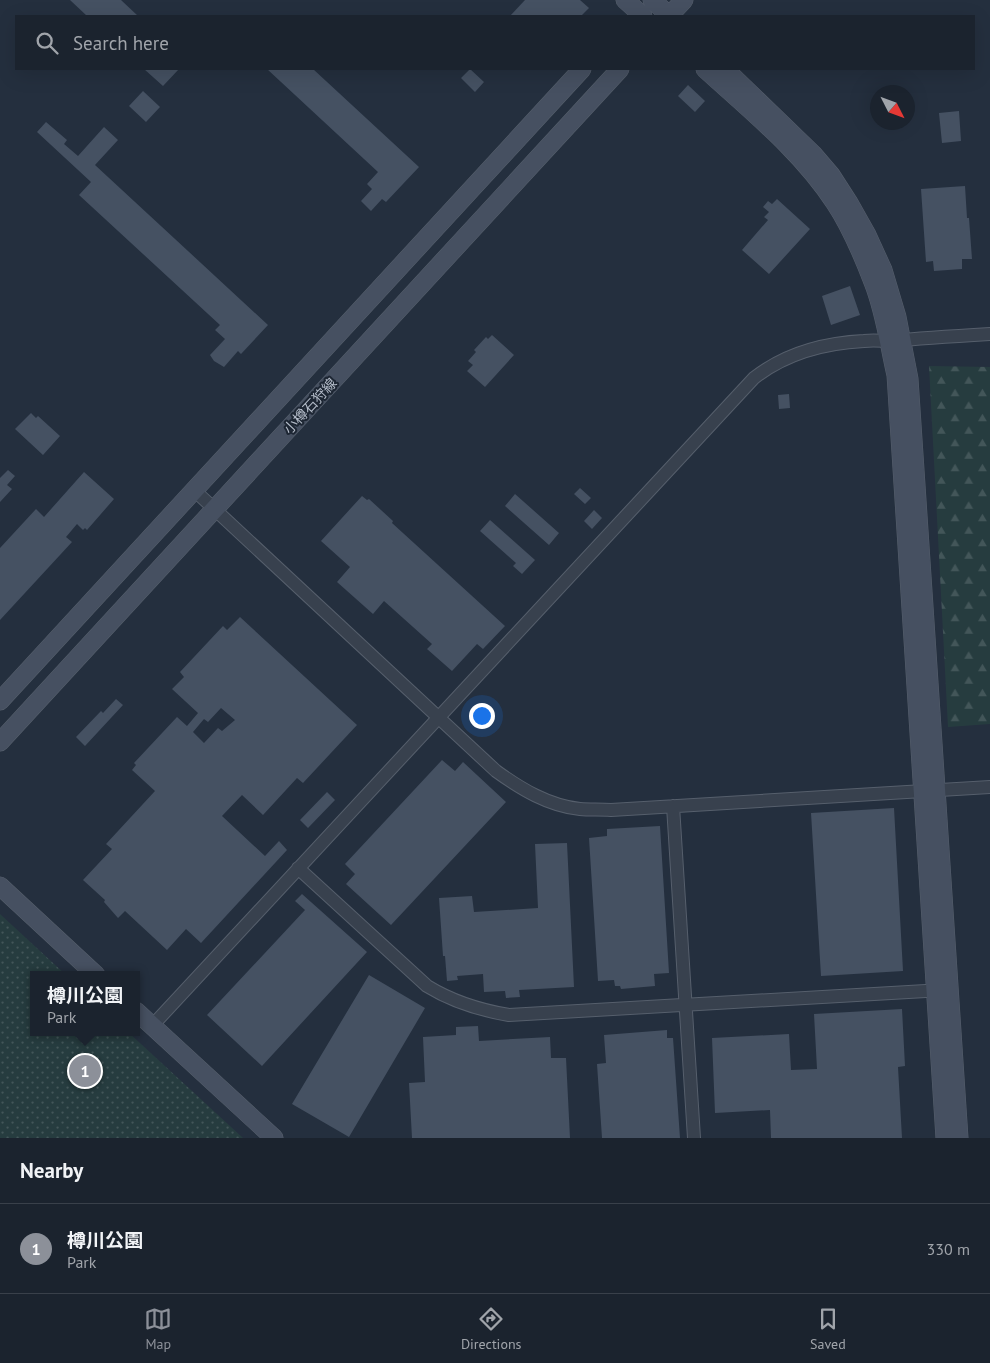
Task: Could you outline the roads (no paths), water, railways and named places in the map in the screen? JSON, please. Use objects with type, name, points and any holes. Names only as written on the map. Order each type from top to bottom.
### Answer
[{"type":"street","points":[[652,0],[669,15]]},
{"type":"street","points":[[671,15],[684,0]]},
{"type":"street","name":"小樽石狩線","points":[[0,701],[581,70]]},
{"type":"street","name":"小樽石狩線","points":[[0,742],[619,70]]},
{"type":"street","points":[[706,70],[786,144],[808,167],[836,204],[855,240],[874,283],[909,379],[929,790],[942,990],[945,1138]]},
{"type":"street","points":[[726,70],[795,135],[835,182],[867,235],[883,270],[897,317],[895,340]]},
{"type":"street","points":[[152,1026],[754,378],[769,366],[788,356],[810,349],[856,342],[990,334]]},
{"type":"street","points":[[194,490],[496,771],[514,784],[558,804],[579,809],[611,810],[990,787]]},
{"type":"street","points":[[673,806],[694,1138]]},
{"type":"street","points":[[298,868],[427,986],[463,1005],[483,1011],[509,1015],[942,990]]},
{"type":"street","points":[[0,886],[92,971]]},
{"type":"street","points":[[942,990],[959,1138]]},
{"type":"street","points":[[140,1016],[274,1138]]},
{"type":"place","name":"樽川公園","points":[[85,1071]]}]
